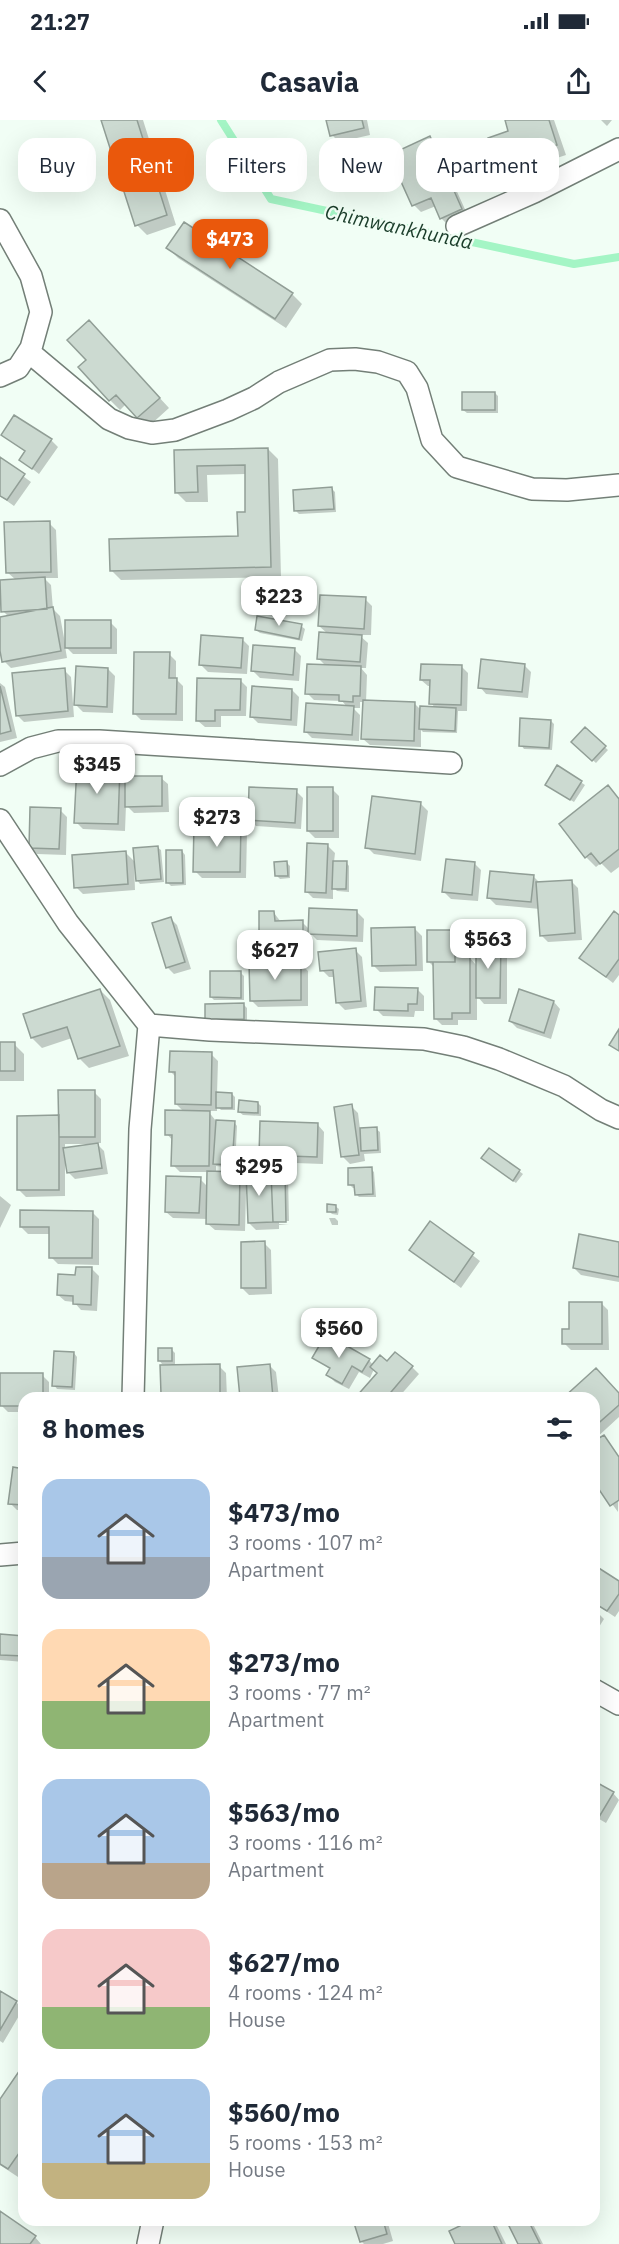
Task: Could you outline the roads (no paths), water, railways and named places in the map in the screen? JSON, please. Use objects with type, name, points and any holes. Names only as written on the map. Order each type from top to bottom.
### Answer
[{"type":"street","points":[[457,226],[534,192],[619,149]]},
{"type":"street","points":[[0,220],[31,276],[41,312],[28,352],[18,368],[0,376]]},
{"type":"street","points":[[28,352],[109,419],[129,428],[152,433],[175,430],[228,410],[254,398],[279,382],[330,360],[355,359],[378,362],[406,372],[417,388],[432,440],[457,467],[505,483],[532,489],[567,490],[619,485]]},
{"type":"street","points":[[0,765],[31,748],[58,741],[99,741],[451,763]]},
{"type":"street","points":[[0,820],[68,923],[149,1024],[140,1129],[133,1392]]},
{"type":"street","points":[[149,1024],[210,1030],[424,1039],[463,1047],[499,1059],[564,1086],[601,1110],[619,1118]]},
{"type":"street","points":[[0,1555],[18,1554]]},
{"type":"street","points":[[600,1693],[619,1704]]},
{"type":"street","points":[[148,2244],[152,2226]]},
{"type":"waterway","name":"Chimwankhunda","points":[[221,120],[271,199],[574,264],[619,257]]}]
